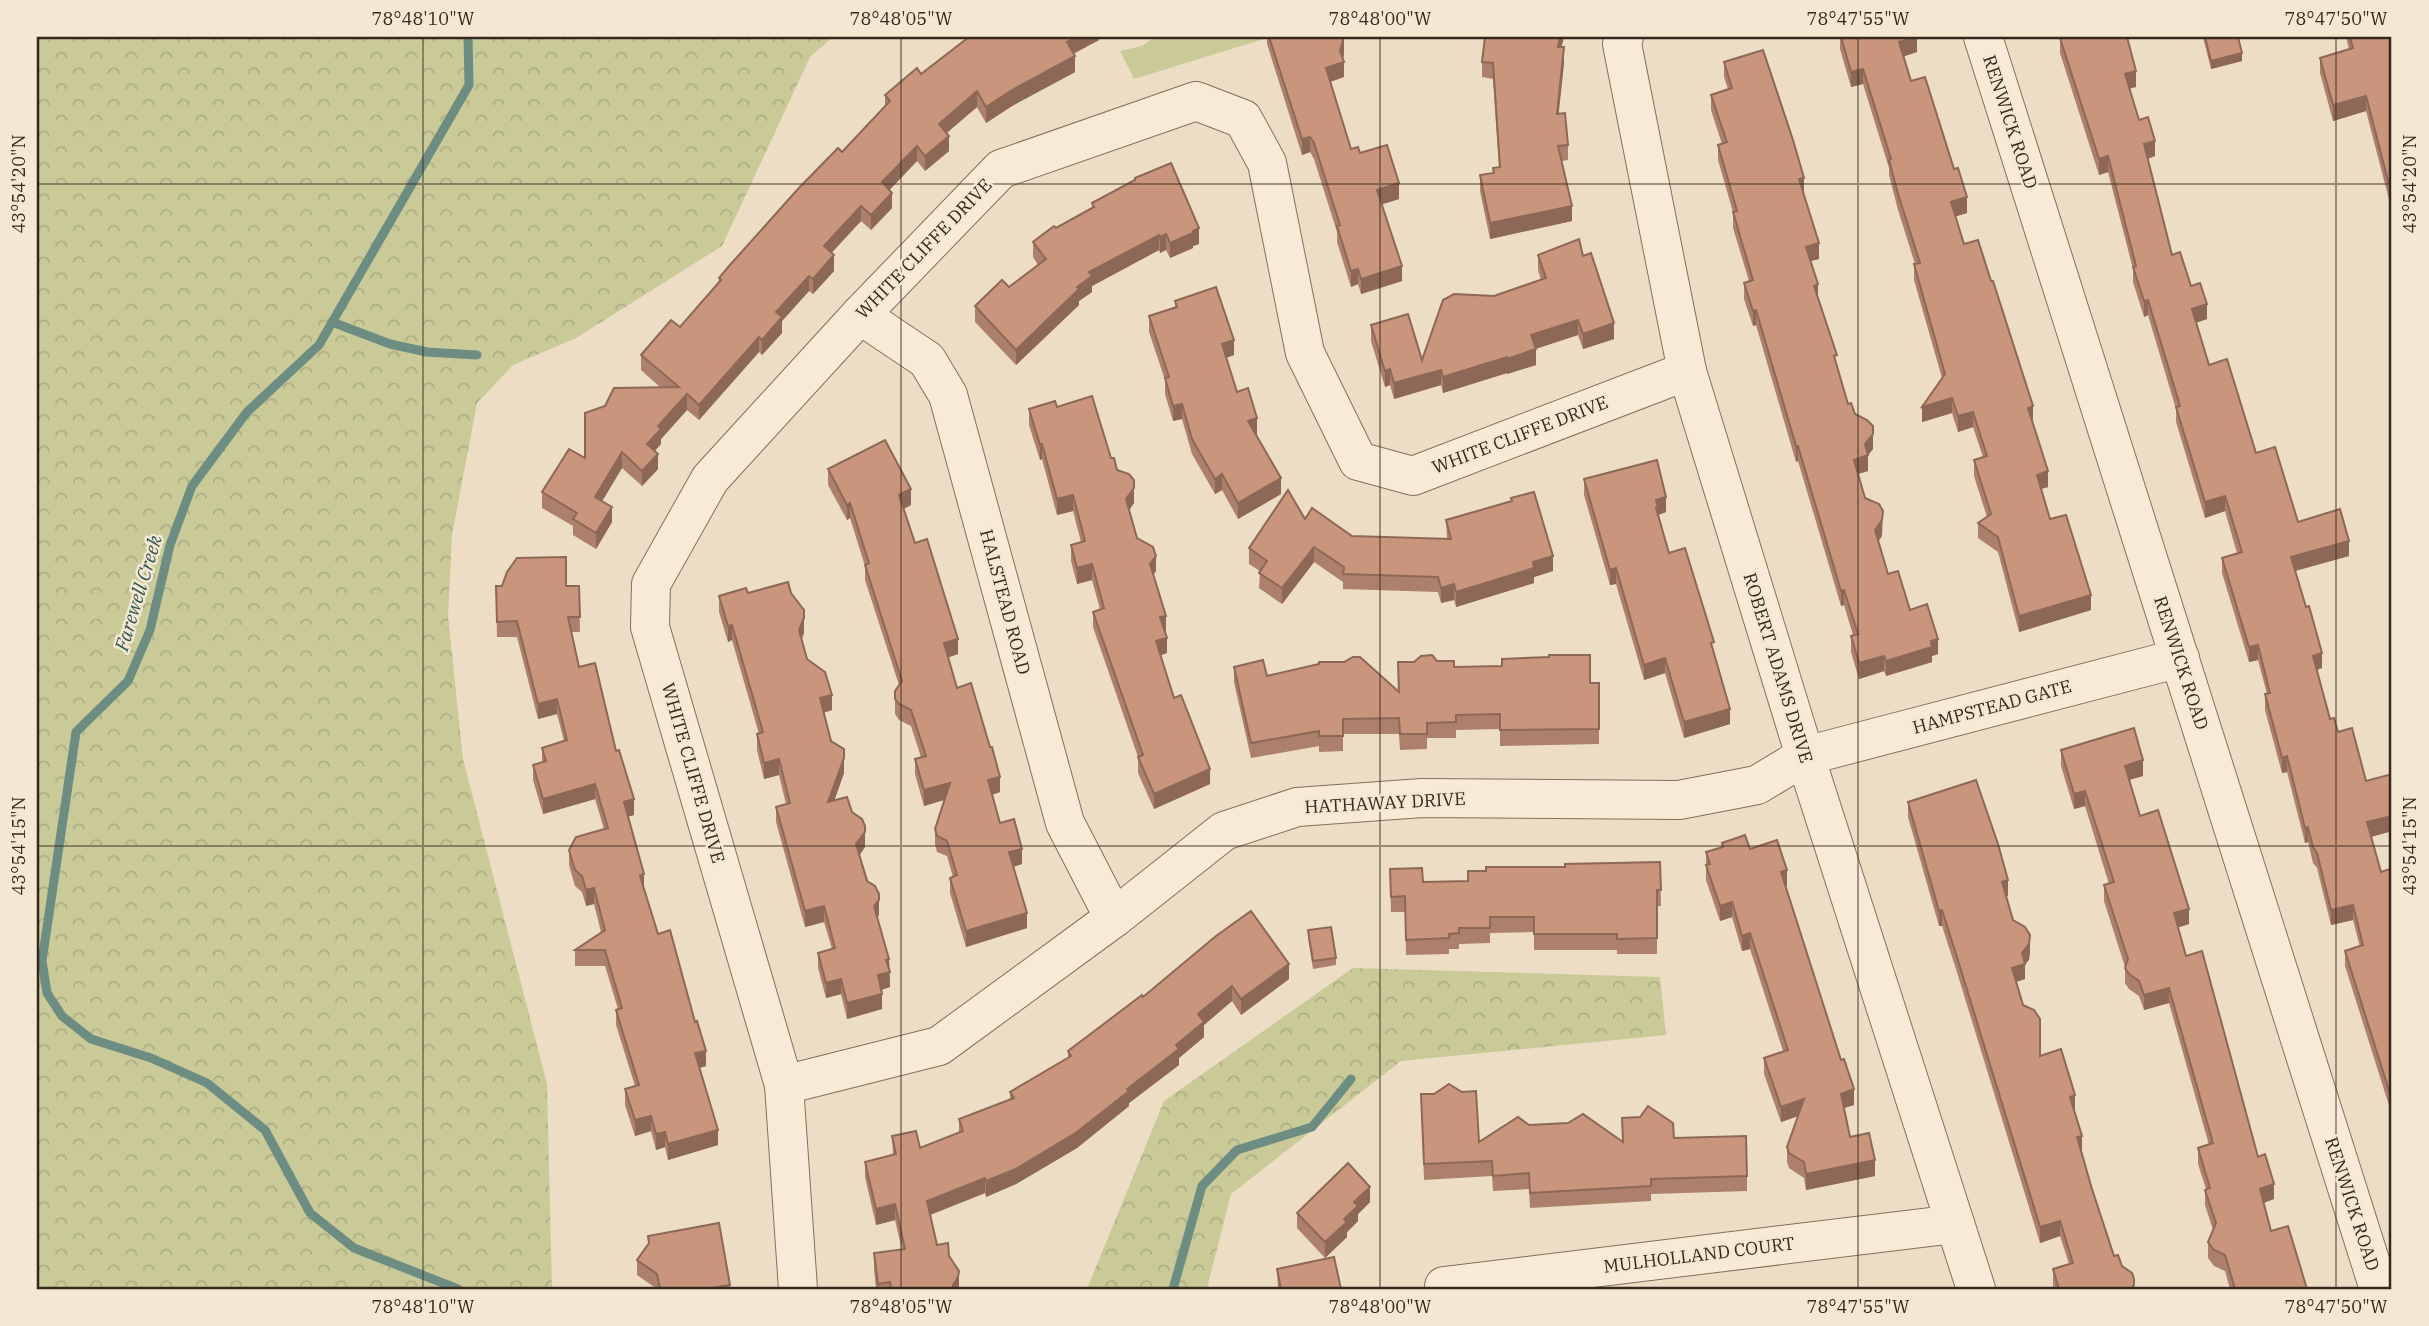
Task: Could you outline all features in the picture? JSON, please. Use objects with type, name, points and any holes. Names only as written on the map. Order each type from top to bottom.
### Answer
[{"type":"street","name":"ROBERT ADAMS DRIVE","points":[[1624,37],[1622,44],[1686,371],[1805,756],[1976,1289]]},
{"type":"street","name":"RENWICK ROAD","points":[[1983,37],[2379,1289]]},
{"type":"street","name":"WHITE CLIFFE DRIVE","points":[[798,1289],[784,1085],[650,627],[652,584],[710,479],[860,315],[1001,169],[1196,101],[1242,119],[1267,163],[1305,353],[1358,461],[1413,476],[1686,371]]},
{"type":"street","name":"HALSTEAD ROAD","points":[[860,315],[927,360],[948,395],[1065,822],[1114,918]]},
{"type":"street","name":"HAMPSTEAD GATE","points":[[1805,756],[2180,658]]},
{"type":"street","name":"HATHAWAY DRIVE","points":[[784,1085],[939,1046],[1114,918],[1224,831],[1297,807],[1422,798],[1679,800],[1757,785],[1805,756]]},
{"type":"street","name":"MULHOLLAND COURT","points":[[1444,1286],[1955,1224]]},
{"type":"green space","points":[[37,37],[833,37],[810,57],[722,246],[576,338],[513,365],[477,403],[452,535],[448,616],[463,759],[547,1084],[552,1289],[37,1289]]},
{"type":"green space","points":[[1155,37],[1270,37],[1134,79],[1120,51],[1142,46]]},
{"type":"green space","points":[[1353,968],[1660,977],[1666,1035],[1401,1061],[1231,1194],[1208,1284],[1209,1289],[1087,1289],[1164,1101]]},
{"type":"building","points":[[969,37],[1076,37],[1067,42],[1075,56],[986,107],[977,91],[939,124],[949,136],[925,156],[917,146],[882,182],[892,193],[871,215],[861,206],[824,246],[834,255],[813,279],[809,276],[776,312],[782,317],[762,340],[759,337],[699,405],[687,394],[658,426],[661,429],[647,444],[658,454],[642,471],[622,452],[595,497],[612,507],[596,533],[573,519],[577,513],[542,492],[569,449],[585,458],[585,413],[605,406],[614,388],[679,387],[641,355],[671,320],[680,327],[721,280],[719,278],[730,265],[797,190],[838,148],[842,152],[890,101],[885,95],[917,68],[921,74]]},
{"type":"building","points":[[1269,37],[1344,37],[1340,51],[1344,62],[1326,68],[1351,149],[1358,147],[1360,153],[1387,145],[1399,183],[1377,190],[1402,266],[1361,279],[1358,269],[1351,271],[1337,226],[1340,225],[1314,143],[1310,137],[1302,139]]},
{"type":"building","points":[[1485,37],[1560,37],[1558,47],[1564,47],[1557,114],[1565,113],[1568,145],[1558,146],[1572,206],[1490,223],[1480,175],[1494,173],[1493,168],[1500,167],[1493,63],[1482,62]]},
{"type":"building","points":[[1841,37],[1917,37],[1899,42],[1911,81],[1925,77],[1954,169],[1958,168],[1967,197],[1951,202],[1964,244],[1978,240],[1993,281],[2033,406],[2028,408],[2048,471],[2037,475],[2050,519],[2066,515],[2091,595],[2019,616],[1998,537],[1978,523],[1991,514],[1974,460],[1987,456],[1973,412],[1958,416],[1952,398],[1922,407],[1945,374],[1914,264],[1920,263],[1898,194],[1889,160],[1891,159],[1863,69],[1851,72]]},
{"type":"building","points":[[2127,37],[2136,71],[2125,74],[2139,120],[2148,117],[2155,141],[2144,144],[2172,255],[2180,252],[2191,286],[2200,283],[2207,304],[2192,309],[2209,365],[2227,359],[2256,453],[2275,447],[2298,522],[2340,509],[2349,541],[2291,557],[2322,653],[2313,656],[2330,719],[2334,718],[2338,732],[2352,728],[2366,781],[2392,774],[2392,816],[2367,822],[2381,872],[2390,869],[2392,879],[2392,1100],[2345,951],[2363,945],[2353,905],[2331,910],[2317,853],[2308,827],[2305,828],[2287,756],[2282,758],[2265,694],[2270,693],[2258,645],[2249,647],[2222,558],[2242,552],[2225,496],[2205,502],[2176,407],[2180,406],[2148,300],[2144,301],[2133,267],[2136,266],[2108,156],[2099,159],[2060,38]]},
{"type":"building","points":[[2205,37],[2238,37],[2242,53],[2211,61]]},
{"type":"building","points":[[2350,37],[2392,37],[2392,196],[2366,96],[2333,105],[2320,58],[2353,48]]},
{"type":"building","points":[[1763,50],[1804,178],[1799,179],[1819,243],[1806,247],[1818,284],[1814,286],[1837,355],[1834,356],[1848,404],[1851,403],[1855,414],[1873,426],[1873,434],[1865,444],[1868,455],[1854,460],[1865,498],[1879,504],[1883,511],[1882,520],[1875,530],[1888,574],[1898,571],[1910,610],[1927,604],[1938,639],[1931,641],[1932,647],[1886,661],[1884,656],[1859,663],[1851,636],[1858,634],[1844,590],[1841,591],[1756,310],[1753,311],[1744,283],[1753,280],[1733,212],[1737,211],[1718,145],[1727,142],[1711,95],[1732,88],[1724,62]]},
{"type":"building","points":[[1171,163],[1199,228],[1170,243],[1166,234],[1160,237],[1159,235],[1089,272],[1092,276],[1077,287],[1079,289],[1016,350],[975,306],[1002,280],[1009,287],[1046,259],[1033,242],[1054,226],[1056,228],[1094,207],[1092,203],[1135,178]]},
{"type":"building","points":[[1579,239],[1583,256],[1591,253],[1614,323],[1583,334],[1578,320],[1531,335],[1536,349],[1443,377],[1441,370],[1394,383],[1390,369],[1385,371],[1371,325],[1408,314],[1422,360],[1443,300],[1454,294],[1494,296],[1546,278],[1538,255]]},
{"type":"building","points":[[1216,287],[1234,340],[1222,344],[1237,392],[1248,388],[1257,418],[1248,421],[1281,478],[1238,503],[1222,474],[1215,479],[1192,439],[1182,404],[1173,406],[1165,378],[1169,377],[1149,316],[1177,307],[1175,301]]},
{"type":"building","points":[[1092,396],[1117,470],[1129,474],[1134,480],[1134,488],[1126,499],[1137,538],[1153,547],[1156,556],[1150,564],[1166,616],[1160,617],[1167,638],[1156,641],[1174,698],[1181,695],[1210,769],[1154,794],[1138,757],[1143,755],[1093,612],[1104,608],[1092,564],[1077,568],[1071,545],[1085,541],[1073,495],[1057,499],[1029,409],[1055,401],[1057,407]]},
{"type":"building","points":[[885,440],[911,489],[899,495],[915,543],[927,539],[958,639],[944,643],[957,688],[971,683],[992,747],[1000,777],[988,780],[1000,823],[1014,819],[1022,849],[1009,852],[1027,913],[966,931],[950,878],[957,875],[947,841],[937,836],[935,829],[950,783],[924,790],[915,759],[926,756],[911,710],[895,699],[895,691],[902,681],[865,565],[869,563],[850,503],[847,505],[828,469]]},
{"type":"building","points":[[1657,460],[1666,497],[1656,500],[1656,508],[1669,553],[1685,548],[1714,642],[1711,643],[1730,709],[1684,722],[1665,658],[1644,665],[1616,568],[1610,570],[1584,479]]},
{"type":"building","points":[[1288,490],[1305,519],[1312,508],[1352,536],[1451,539],[1446,520],[1534,492],[1553,556],[1533,562],[1534,568],[1456,592],[1454,584],[1441,588],[1438,577],[1343,574],[1344,567],[1314,547],[1282,588],[1259,573],[1267,561],[1249,548]]},
{"type":"building","points":[[566,557],[566,586],[579,586],[580,617],[568,617],[579,667],[595,663],[616,751],[619,750],[634,799],[624,802],[644,874],[640,876],[658,934],[670,930],[695,1022],[697,1021],[706,1051],[695,1053],[718,1130],[668,1144],[665,1132],[656,1134],[651,1116],[635,1120],[625,1089],[639,1085],[616,1010],[622,1008],[605,950],[575,950],[605,930],[594,888],[586,890],[582,876],[575,870],[569,850],[576,837],[608,828],[595,784],[543,799],[533,765],[546,761],[542,748],[567,740],[557,699],[538,704],[517,621],[497,622],[496,586],[502,586],[507,572],[517,558]]},
{"type":"building","points":[[788,582],[791,593],[804,610],[799,630],[807,659],[825,672],[832,695],[820,698],[831,741],[844,749],[844,758],[828,802],[847,797],[852,812],[862,819],[865,826],[865,832],[856,844],[867,881],[875,886],[879,894],[879,900],[874,906],[889,959],[886,960],[890,972],[878,975],[882,994],[847,1003],[841,979],[826,983],[818,953],[835,948],[824,906],[805,911],[776,807],[790,803],[779,759],[764,763],[757,734],[763,732],[732,625],[728,626],[719,596],[746,588],[748,593]]},
{"type":"building","points":[[1432,655],[1437,661],[1454,661],[1454,667],[1502,666],[1502,659],[1590,655],[1590,683],[1599,683],[1599,729],[1500,730],[1500,714],[1456,715],[1456,722],[1427,723],[1427,734],[1400,734],[1399,718],[1343,719],[1343,736],[1319,736],[1319,731],[1251,743],[1234,667],[1263,660],[1267,676],[1319,662],[1344,662],[1360,657],[1399,692],[1398,662],[1414,662],[1421,656]]},
{"type":"building","points":[[2134,728],[2143,760],[2125,766],[2140,816],[2158,810],[2189,909],[2174,913],[2186,956],[2202,951],[2258,1157],[2265,1154],[2274,1184],[2260,1189],[2271,1231],[2288,1226],[2307,1289],[2235,1289],[2225,1255],[2214,1250],[2208,1242],[2216,1223],[2205,1190],[2210,1188],[2198,1148],[2213,1143],[2169,988],[2144,995],[2139,981],[2125,968],[2128,959],[2104,885],[2114,882],[2085,791],[2074,794],[2061,750]]},
{"type":"building","points":[[1976,780],[2008,880],[2002,882],[2013,920],[2025,927],[2030,935],[2029,944],[2022,953],[2025,964],[2012,968],[2023,1005],[2034,1010],[2040,1019],[2040,1056],[2061,1049],[2075,1095],[2070,1097],[2082,1136],[2077,1137],[2092,1189],[2114,1256],[2118,1255],[2122,1266],[2132,1273],[2134,1285],[2131,1289],[2059,1289],[2053,1269],[2073,1263],[2060,1221],[2040,1227],[1942,910],[1939,911],[1908,802]]},
{"type":"building","points":[[1745,835],[1750,849],[1777,840],[1787,870],[1781,872],[1841,1060],[1844,1059],[1854,1089],[1841,1094],[1850,1137],[1869,1133],[1875,1160],[1806,1174],[1804,1162],[1789,1153],[1787,1147],[1804,1099],[1781,1107],[1764,1058],[1788,1050],[1750,933],[1742,936],[1732,902],[1720,906],[1706,865],[1710,864],[1706,852],[1723,847],[1722,843]]},
{"type":"building","points":[[1660,862],[1661,890],[1657,890],[1657,938],[1617,939],[1617,934],[1534,934],[1534,917],[1490,917],[1490,928],[1459,928],[1459,933],[1449,934],[1449,938],[1406,940],[1405,896],[1391,897],[1390,869],[1422,868],[1423,882],[1468,881],[1468,871],[1486,871],[1486,867],[1565,867],[1565,864]]},
{"type":"building","points":[[1251,911],[1289,964],[1241,999],[1232,986],[1198,1014],[1204,1022],[1176,1045],[1179,1049],[1077,1132],[1016,1169],[927,1201],[937,1245],[948,1243],[949,1256],[959,1271],[953,1289],[891,1289],[890,1282],[878,1284],[874,1253],[905,1249],[895,1204],[876,1209],[865,1162],[896,1154],[892,1136],[916,1131],[920,1148],[963,1131],[959,1119],[1014,1098],[1010,1092],[1071,1056],[1068,1051],[1142,995],[1143,997],[1216,936]]},
{"type":"building","points":[[1331,927],[1336,958],[1313,961],[1308,930]]},
{"type":"building","points":[[1449,1084],[1462,1092],[1476,1091],[1479,1142],[1518,1117],[1529,1125],[1568,1123],[1583,1114],[1623,1142],[1622,1118],[1640,1117],[1648,1106],[1673,1123],[1674,1138],[1746,1136],[1747,1176],[1651,1179],[1651,1186],[1530,1193],[1529,1173],[1493,1176],[1492,1161],[1424,1164],[1421,1094],[1434,1094]]},
{"type":"building","points":[[1348,1163],[1370,1187],[1354,1202],[1358,1206],[1344,1219],[1347,1222],[1325,1242],[1297,1213]]},
{"type":"building","points":[[719,1223],[730,1285],[707,1289],[660,1289],[657,1274],[637,1260],[649,1243],[648,1236]]},
{"type":"building","points":[[1334,1257],[1341,1289],[1281,1289],[1277,1269]]},
{"type":"waterway","name":"Farewell Creek","points":[[458,1289],[354,1248],[310,1213],[265,1130],[207,1083],[151,1058],[91,1039],[62,1016],[47,993],[42,961],[76,732],[128,681],[150,630],[170,545],[192,486],[247,412],[319,345],[469,85],[468,37]]},
{"type":"waterway","points":[[332,322],[390,344],[427,352],[477,355]]},
{"type":"waterway","points":[[1173,1289],[1202,1186],[1237,1150],[1312,1127],[1351,1079]]}]
